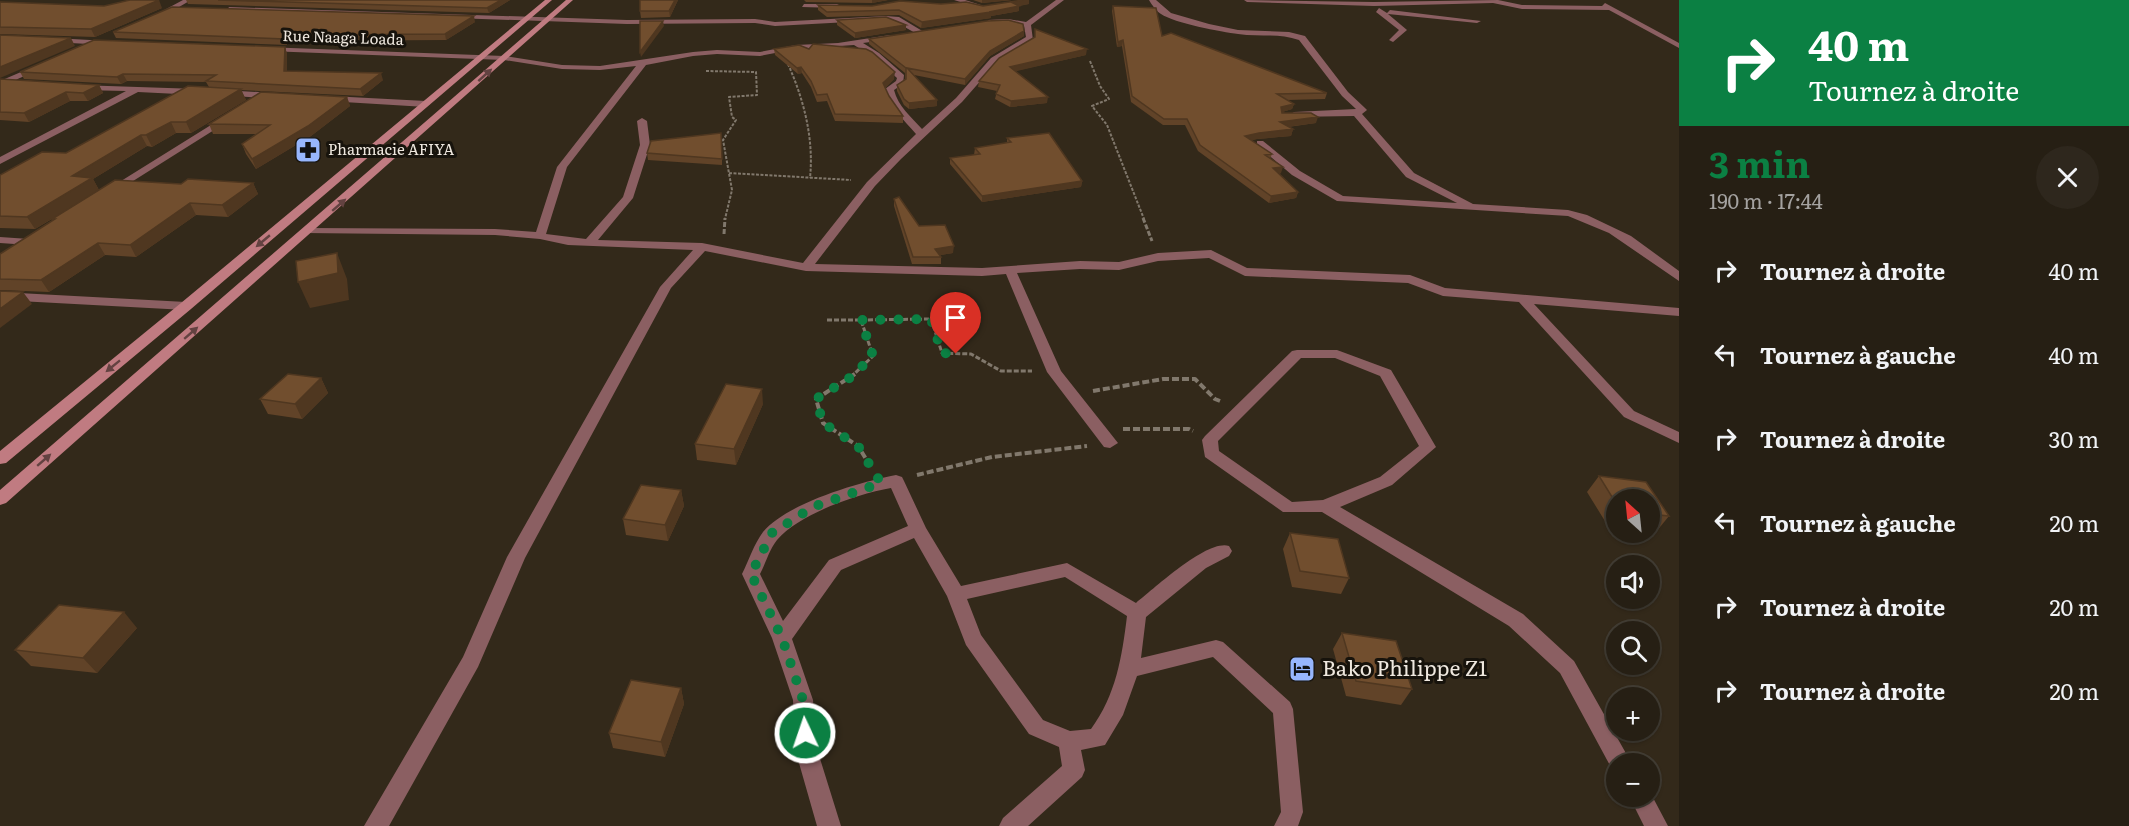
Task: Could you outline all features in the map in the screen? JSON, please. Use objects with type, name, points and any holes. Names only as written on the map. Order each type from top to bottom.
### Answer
[{"type":"main road","points":[[0,459],[186,306],[549,0]]},
{"type":"main road","points":[[0,499],[570,0]]},
{"type":"street","points":[[145,21],[188,0]]},
{"type":"street","points":[[1027,24],[1061,0]]},
{"type":"street","points":[[1152,0],[1161,11],[1168,15],[1208,26],[1238,32],[1289,34],[1302,38],[1345,94],[1362,110],[1356,113],[1285,115]]},
{"type":"street","points":[[1247,0],[1374,4],[1493,1],[1522,7],[1612,9]]},
{"type":"street","points":[[1598,0],[1679,46]]},
{"type":"street","points":[[958,2],[977,7],[992,6]]},
{"type":"street","points":[[220,8],[627,22],[755,21],[786,18],[797,14],[807,3],[849,6]]},
{"type":"street","points":[[399,13],[412,4]]},
{"type":"street","points":[[1374,4],[1402,30],[1393,40]]},
{"type":"street","points":[[287,10],[296,5]]},
{"type":"street","points":[[175,8],[197,8]]},
{"type":"street","points":[[1380,10],[1477,21]]},
{"type":"street","name":"Rue Naaga Loada","points":[[255,48],[504,58],[562,67],[600,68],[693,54],[717,52],[750,54],[855,42],[924,31],[896,18],[775,24],[755,21]]},
{"type":"street","points":[[986,22],[1008,21],[1027,24]]},
{"type":"street","points":[[806,267],[828,242],[872,182],[959,100],[994,60],[1030,38],[1027,24]]},
{"type":"street","points":[[75,51],[116,34]]},
{"type":"street","points":[[48,40],[118,43]]},
{"type":"street","points":[[855,42],[876,55],[901,77],[900,82],[889,89],[890,94],[922,135]]},
{"type":"street","points":[[540,236],[562,168],[643,63]]},
{"type":"street","points":[[1,84],[44,65]]},
{"type":"street","points":[[1,84],[24,84]]},
{"type":"street","points":[[69,86],[287,96]]},
{"type":"street","points":[[0,161],[137,89]]},
{"type":"street","points":[[244,107],[264,95]]},
{"type":"street","points":[[322,98],[426,104]]},
{"type":"street","points":[[97,199],[235,113]]},
{"type":"street","points":[[1356,113],[1410,175],[1474,207]]},
{"type":"street","points":[[590,242],[628,198],[645,145],[642,121]]},
{"type":"street","points":[[1260,143],[1296,173],[1341,199],[1568,213],[1581,216],[1647,250],[1679,277]]},
{"type":"street","points":[[308,231],[495,232],[540,236],[568,242],[710,250],[806,267],[982,272],[1080,265],[1119,266],[1158,257],[1211,254],[1245,272],[1410,279],[1443,292],[1679,312]]},
{"type":"street","points":[[0,240],[33,239],[9,254]]},
{"type":"street","points":[[376,826],[471,661],[516,557],[666,287],[710,250]]},
{"type":"street","points":[[1010,270],[1054,372],[1110,443]]},
{"type":"street","points":[[0,296],[186,306]]},
{"type":"street","points":[[1523,299],[1629,414],[1679,438]]},
{"type":"street","points":[[1297,354],[1337,354],[1386,373],[1428,447],[1386,481],[1325,506],[1289,508],[1211,453],[1210,440],[1297,354]]},
{"type":"street","points":[[830,826],[806,749],[803,700],[782,638],[751,574],[772,533],[813,507],[888,482],[956,595],[973,639],[1036,727],[1068,741],[1097,738],[1113,717],[1130,669],[1137,613],[1200,562],[1223,551]]},
{"type":"street","points":[[1325,506],[1516,620],[1567,667],[1615,753]]},
{"type":"street","points":[[782,638],[835,565],[918,529]]},
{"type":"street","points":[[956,595],[1014,580],[1067,570],[1137,613]]},
{"type":"street","points":[[1130,669],[1216,648],[1283,709],[1292,812],[1286,826]]},
{"type":"street","points":[[1011,826],[1074,770],[1068,741]]},
{"type":"street","points":[[1646,807],[1656,826]]},
{"type":"path","points":[[775,51],[788,62],[800,94],[813,163],[810,178]]},
{"type":"path","points":[[693,54],[706,71],[756,72],[757,95],[729,97],[732,117],[736,120],[726,131],[723,139],[731,198],[726,208],[723,227],[724,241],[710,250]]},
{"type":"path","points":[[1090,61],[1100,86],[1109,99],[1092,106],[1107,125],[1158,257]]},
{"type":"path","points":[[729,173],[872,182]]},
{"type":"path","points":[[827,320],[931,319],[942,353],[971,354],[1000,371],[1054,372]]},
{"type":"path","points":[[861,320],[873,356],[851,377],[816,399],[823,423],[858,446],[888,482],[992,457],[1110,443],[1123,429],[1189,429],[1210,440]]},
{"type":"path","points":[[1072,395],[1163,379],[1195,379],[1215,399],[1241,409]]},
{"type":"building","points":[[130,0],[159,0],[91,29],[0,27],[0,2],[104,6]]},
{"type":"building","points":[[218,0],[501,0],[487,8]]},
{"type":"building","points":[[640,0],[675,0],[669,11],[640,11]]},
{"type":"building","points":[[1023,0],[1011,2],[1019,6],[922,22],[899,10],[827,12],[818,5],[872,6],[900,1],[941,4],[966,2],[983,6]]},
{"type":"building","points":[[1113,6],[1156,8],[1162,36],[1171,33],[1327,93],[1277,94],[1294,104],[1281,107],[1282,113],[1311,113],[1318,117],[1280,122],[1293,129],[1245,136],[1272,154],[1265,155],[1283,167],[1273,168],[1298,192],[1271,196],[1200,145],[1187,119],[1164,119],[1132,96],[1123,40],[1118,42]]},
{"type":"building","points":[[172,7],[474,16],[445,34],[285,35],[285,39],[113,32]]},
{"type":"building","points":[[886,17],[906,25],[855,33],[837,20]]},
{"type":"building","points":[[1008,20],[1023,24],[1024,31],[990,51],[965,79],[907,68],[937,100],[909,103],[904,99],[897,85],[906,79],[906,68],[869,39],[987,21]]},
{"type":"building","points":[[640,21],[663,21],[640,52]]},
{"type":"building","points":[[1035,29],[1087,49],[1010,67],[1048,97],[1011,101],[996,94],[1000,85],[979,81],[999,58],[1035,37]]},
{"type":"building","points":[[0,35],[71,38],[0,67]]},
{"type":"building","points":[[94,40],[285,47],[284,71],[381,73],[360,89],[206,81],[216,75],[123,74],[117,77],[20,72]]},
{"type":"building","points":[[813,44],[866,49],[872,52],[895,72],[883,83],[903,116],[835,114],[827,94],[817,95],[801,67],[797,68],[774,49],[799,45],[809,49]]},
{"type":"building","points":[[0,79],[99,85],[83,93],[66,92],[24,113],[0,112]]},
{"type":"building","points":[[188,86],[241,89],[186,122],[171,122],[146,135],[141,135],[72,176],[92,178],[27,217],[0,216],[0,175],[42,152],[66,153]]},
{"type":"building","points":[[261,92],[347,97],[308,126],[252,159],[242,144],[270,125],[209,124]]},
{"type":"building","points":[[721,133],[722,159],[647,153],[651,141]]},
{"type":"building","points":[[1049,133],[1082,181],[982,196],[950,158],[980,154],[975,148],[1011,142],[1007,138]]},
{"type":"building","points":[[188,179],[253,183],[222,205],[190,203],[130,245],[98,243],[41,280],[0,279],[0,254],[115,180],[181,184]]},
{"type":"building","points":[[899,197],[919,226],[945,225],[954,246],[935,249],[941,257],[913,257],[894,199]]},
{"type":"building","points":[[337,253],[338,273],[298,282],[296,261]]},
{"type":"building","points":[[0,291],[23,292],[0,309]]},
{"type":"building","points":[[288,374],[321,378],[295,404],[260,399]]},
{"type":"building","points":[[726,384],[762,389],[734,449],[695,444]]},
{"type":"building","points":[[1599,476],[1646,482],[1651,489],[1607,489]]},
{"type":"building","points":[[641,485],[681,490],[665,525],[623,519]]},
{"type":"building","points":[[1660,503],[1669,516],[1660,515]]},
{"type":"building","points":[[1290,533],[1338,539],[1349,578],[1300,571]]},
{"type":"building","points":[[59,605],[124,612],[83,658],[15,650]]},
{"type":"building","points":[[1342,633],[1396,641],[1412,689],[1356,681]]},
{"type":"building","points":[[631,680],[681,688],[661,742],[609,733]]},
{"type":"place","name":"Pharmacie AFIYA","points":[[308,150]]},
{"type":"place","name":"Bako Philippe Z1","points":[[1302,669]]},
{"type":"route","points":[[805,733],[803,700],[782,638],[751,574],[772,533],[813,507],[881,483],[858,446],[823,423],[816,399],[851,377],[873,356],[861,320],[931,319],[942,353],[956,354]]}]
